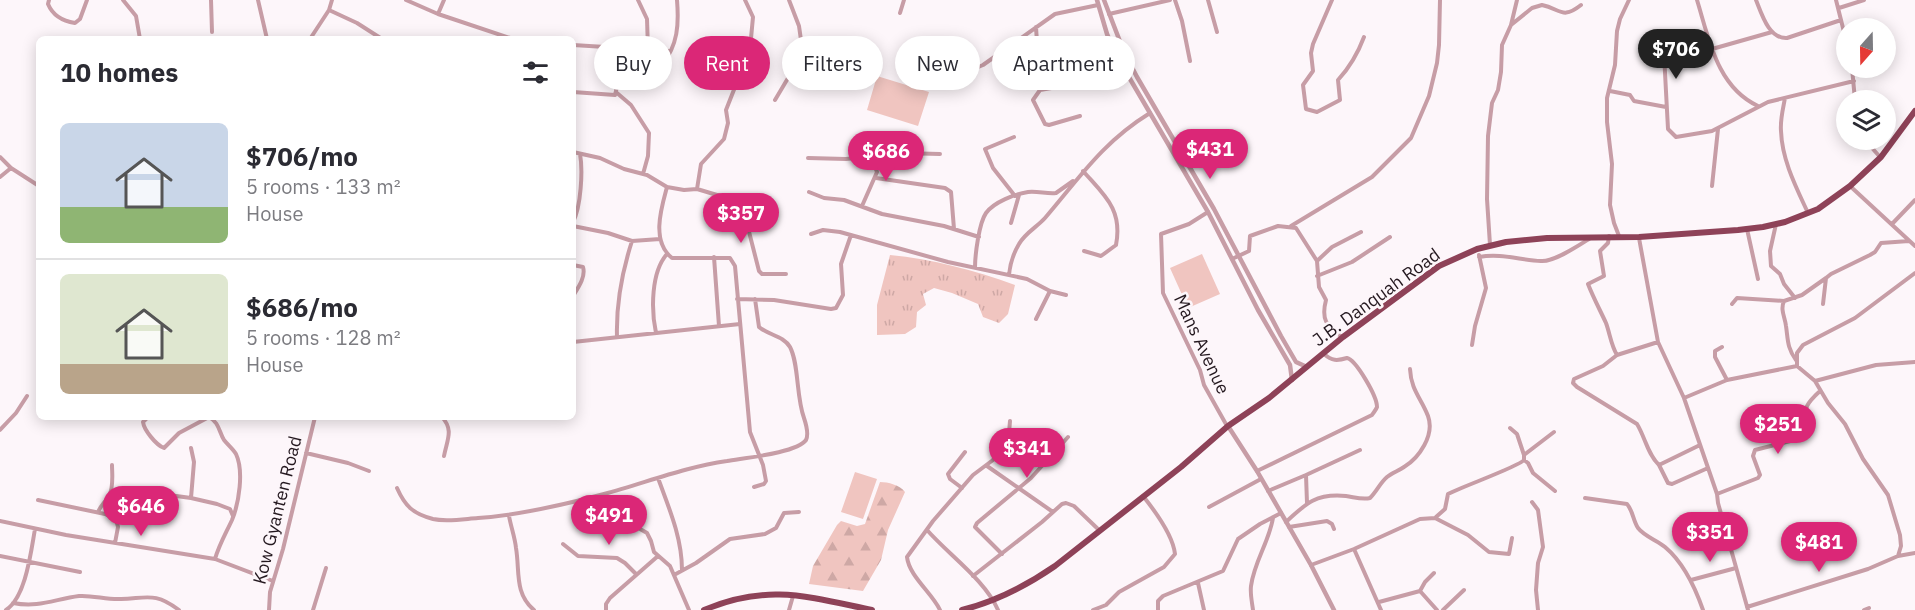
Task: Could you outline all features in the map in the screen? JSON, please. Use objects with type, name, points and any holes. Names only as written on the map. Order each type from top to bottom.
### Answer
[{"type":"highway","name":"J.B. Danquah Road","points":[[962,610],[994,601],[1035,580],[1100,531],[1228,426],[1292,380],[1343,337],[1439,266],[1490,245],[1547,238],[1639,237],[1747,230],[1776,224],[1808,213],[1850,186],[1881,157],[1915,111]]},
{"type":"highway","points":[[704,610],[762,594],[793,594],[872,610]]},
{"type":"street","points":[[49,0],[48,4],[55,16],[75,23],[80,19],[87,0]]},
{"type":"street","points":[[123,0],[136,16],[139,36]]},
{"type":"street","points":[[211,0],[212,32]]},
{"type":"street","points":[[258,0],[266,36]]},
{"type":"street","points":[[312,36],[329,10],[332,0]]},
{"type":"street","points":[[406,0],[438,14],[504,36]]},
{"type":"street","points":[[438,14],[444,0]]},
{"type":"street","points":[[638,0],[647,19],[648,36]]},
{"type":"street","points":[[672,46],[678,29],[677,0]]},
{"type":"street","points":[[697,189],[704,160],[724,139],[727,126],[727,106],[750,49],[753,17],[745,0]]},
{"type":"street","points":[[775,100],[794,68],[801,40],[799,26],[789,0]]},
{"type":"street","points":[[900,13],[904,0]]},
{"type":"street","points":[[1104,0],[1124,52],[1214,209],[1264,307],[1296,362],[1307,367]]},
{"type":"street","points":[[1109,14],[1170,0]]},
{"type":"street","points":[[1175,0],[1190,61]]},
{"type":"street","points":[[1208,0],[1217,32]]},
{"type":"street","points":[[1332,0],[1313,44],[1311,53],[1313,71],[1303,85],[1306,109],[1317,112],[1340,100],[1338,80],[1357,54],[1364,37]]},
{"type":"street","points":[[1290,226],[1372,177],[1412,138],[1429,96],[1437,63],[1440,45],[1440,0]]},
{"type":"street","points":[[1490,245],[1487,199],[1488,136],[1492,103],[1498,90],[1501,72],[1502,45],[1511,25],[1517,0]]},
{"type":"street","points":[[1619,236],[1610,205],[1612,164],[1607,122],[1607,98],[1616,60],[1617,31],[1629,0]]},
{"type":"street","points":[[1697,0],[1716,64],[1734,89],[1747,101],[1758,106]]},
{"type":"street","points":[[1756,0],[1772,32],[1780,38],[1787,38],[1836,22]]},
{"type":"street","points":[[1836,0],[1841,18]]},
{"type":"street","points":[[1839,8],[1864,0]]},
{"type":"street","points":[[980,66],[1055,14],[1097,3],[1116,56],[1208,212],[1258,310],[1290,365],[1292,380]]},
{"type":"street","points":[[1511,25],[1532,8],[1542,5],[1564,14],[1571,13],[1581,5]]},
{"type":"street","points":[[329,10],[357,23],[377,36]]},
{"type":"street","points":[[1036,27],[1037,36]]},
{"type":"street","points":[[1712,49],[1772,32]]},
{"type":"street","points":[[576,45],[594,46]]},
{"type":"street","points":[[1664,54],[1668,129],[1676,137],[1719,128],[1758,106],[1854,81]]},
{"type":"street","points":[[1854,78],[1854,90]]},
{"type":"street","points":[[1040,90],[1033,100],[1045,124],[1049,125],[1080,116]]},
{"type":"street","points":[[1610,91],[1630,95],[1636,101],[1666,107]]},
{"type":"street","points":[[576,92],[615,95],[617,93]]},
{"type":"street","points":[[617,93],[631,105],[649,133],[648,156],[643,174]]},
{"type":"street","points":[[1785,98],[1781,131],[1783,148],[1792,179],[1808,213]]},
{"type":"street","points":[[1009,275],[1011,259],[1025,236],[1043,220],[1083,171],[1116,136],[1156,109]]},
{"type":"street","points":[[1712,186],[1719,128]]},
{"type":"street","points":[[1014,136],[985,148],[993,168],[1017,195]]},
{"type":"street","points":[[1874,150],[1881,157]]},
{"type":"street","points":[[576,153],[600,158],[624,169],[643,174],[667,187],[684,190],[697,189],[737,201],[746,219],[759,271],[762,274],[786,274]]},
{"type":"street","points":[[808,158],[846,159],[902,153],[940,154]]},
{"type":"street","points":[[576,214],[582,165],[580,154]]},
{"type":"street","points":[[862,206],[876,178],[877,172],[871,156]]},
{"type":"street","points":[[0,157],[11,168],[36,184]]},
{"type":"street","points":[[0,177],[11,168]]},
{"type":"street","points":[[1083,171],[1111,202],[1118,234],[1116,245],[1109,252],[1101,256],[1084,251]]},
{"type":"street","points":[[876,178],[945,188],[951,192],[954,229]]},
{"type":"street","points":[[975,268],[979,237],[986,213],[993,206],[1017,195],[1037,191],[1053,194],[1077,178]]},
{"type":"street","points":[[1850,186],[1915,246]]},
{"type":"street","points":[[667,187],[660,213],[660,239],[667,254],[672,258],[730,258],[735,266],[750,432],[766,481],[754,487]]},
{"type":"street","points":[[809,192],[824,198],[844,200],[882,214],[954,229],[979,237]]},
{"type":"street","points":[[1011,223],[1017,195]]},
{"type":"street","points":[[1892,224],[1915,200]]},
{"type":"street","name":"Mans Avenue","points":[[1208,212],[1189,224],[1161,234],[1163,293],[1191,349],[1204,385],[1228,426]]},
{"type":"street","points":[[1776,224],[1770,250],[1771,266],[1780,274],[1784,284],[1795,298]]},
{"type":"street","points":[[576,225],[608,232],[632,241],[660,239]]},
{"type":"street","points":[[1232,260],[1249,251],[1250,236],[1278,226],[1290,226],[1299,231],[1317,261],[1319,287],[1326,300],[1323,311],[1326,323],[1343,337]]},
{"type":"street","points":[[811,234],[822,230],[851,235],[975,268],[1027,279],[1050,291],[1066,295]]},
{"type":"street","points":[[1747,230],[1758,279]]},
{"type":"street","points":[[1317,261],[1332,247],[1361,232]]},
{"type":"street","points":[[737,299],[836,308],[843,296],[841,264],[851,235]]},
{"type":"street","points":[[1609,236],[1608,243],[1600,252],[1604,276],[1588,284],[1617,355]]},
{"type":"street","points":[[1317,276],[1352,262],[1390,237]]},
{"type":"street","points":[[1479,257],[1500,255],[1542,261],[1555,258],[1593,237]]},
{"type":"street","points":[[1639,237],[1658,342],[1684,398],[1717,494],[1748,608],[1868,569],[1898,556],[1915,553]]},
{"type":"street","points":[[616,337],[616,311],[623,272],[632,241]]},
{"type":"street","points":[[1732,304],[1737,298],[1784,301],[1802,296],[1843,267],[1875,252],[1881,243],[1909,241]]},
{"type":"street","points":[[1472,345],[1486,288],[1477,249]]},
{"type":"street","points":[[656,333],[652,306],[656,280],[667,254]]},
{"type":"street","points":[[714,257],[719,326]]},
{"type":"street","points":[[576,266],[583,267],[584,271],[576,289]]},
{"type":"street","points":[[1907,554],[1901,546],[1888,495],[1863,459],[1845,424],[1815,381],[1797,366],[1796,360],[1798,349],[1803,345],[1855,318],[1915,273]]},
{"type":"street","points":[[1823,304],[1826,278]]},
{"type":"street","points":[[1036,319],[1050,291]]},
{"type":"street","points":[[397,488],[407,507],[434,519],[509,516],[605,494],[658,477],[725,461],[760,457],[802,443],[807,436],[790,348],[785,341],[759,327],[755,299]]},
{"type":"street","points":[[1784,301],[1782,308],[1786,325],[1786,341],[1796,360]]},
{"type":"street","points":[[576,342],[740,324]]},
{"type":"street","points":[[1658,342],[1617,355],[1603,366],[1574,380],[1573,383],[1637,424],[1668,483],[1672,484],[1708,468]]},
{"type":"street","points":[[1722,347],[1715,351],[1715,357],[1727,380]]},
{"type":"street","points":[[1257,471],[1375,412],[1376,404],[1371,391],[1353,360],[1330,359],[1324,354]]},
{"type":"street","points":[[1290,365],[1296,362]]},
{"type":"street","points":[[1815,381],[1876,365],[1915,362]]},
{"type":"street","points":[[1684,398],[1727,380],[1797,366]]},
{"type":"street","points":[[1287,525],[1307,502],[1326,496],[1370,498],[1379,484],[1389,475],[1404,467],[1419,453],[1428,437],[1429,417],[1414,390],[1410,369]]},
{"type":"street","points":[[1717,494],[1758,478],[1760,475],[1753,456],[1755,450],[1810,434],[1805,410],[1820,391]]},
{"type":"street","points":[[0,430],[16,413],[27,396]]},
{"type":"street","points":[[145,420],[144,426],[160,447],[164,448],[188,427],[203,420]]},
{"type":"street","points":[[214,420],[223,439],[238,458],[239,481],[233,517],[215,559]]},
{"type":"street","name":"Kow Gyanten Road","points":[[269,610],[273,581],[280,562],[314,420]]},
{"type":"street","points":[[444,456],[450,432],[445,420]]},
{"type":"street","points":[[940,610],[935,599],[907,560],[910,551],[933,520],[973,475],[987,466],[1005,441],[1009,433],[1010,421]]},
{"type":"street","points":[[1228,426],[1311,564],[1334,610]]},
{"type":"street","points":[[1510,428],[1517,434],[1524,457],[1533,473],[1555,490]]},
{"type":"street","points":[[1311,564],[1354,549],[1420,519],[1435,518],[1441,515],[1445,509],[1448,494],[1521,464],[1524,457],[1554,432]]},
{"type":"street","points":[[1002,554],[975,527],[1042,467],[1068,437]]},
{"type":"street","points":[[1659,465],[1700,445]]},
{"type":"street","points":[[191,448],[194,462],[191,498]]},
{"type":"street","points":[[1268,491],[1360,450]]},
{"type":"street","points":[[962,488],[950,479],[948,474],[965,452]]},
{"type":"street","points":[[306,453],[369,471]]},
{"type":"street","points":[[98,512],[102,503],[109,496],[112,465]]},
{"type":"street","points":[[987,466],[1053,512]]},
{"type":"street","points":[[1306,476],[1307,502]]},
{"type":"street","points":[[658,477],[682,553],[682,570]]},
{"type":"street","points":[[1209,507],[1261,478]]},
{"type":"street","points":[[147,492],[191,498],[227,507],[233,517]]},
{"type":"street","points":[[605,494],[617,527],[635,526],[643,530],[650,538],[654,552],[666,561],[674,575],[689,610]]},
{"type":"street","points":[[1093,610],[1106,605],[1119,592],[1164,567],[1175,554],[1154,510],[1142,496]]},
{"type":"street","points":[[1585,498],[1627,504],[1639,529],[1672,553],[1691,580],[1703,610]]},
{"type":"street","points":[[38,500],[98,512],[116,519],[118,527],[115,543]]},
{"type":"street","points":[[1532,502],[1538,510],[1543,547],[1538,563],[1536,590],[1538,610]]},
{"type":"street","points":[[973,576],[1062,504],[1070,503],[1100,531]]},
{"type":"street","points":[[674,575],[696,563],[730,539],[765,534],[776,528],[784,513],[799,512]]},
{"type":"street","points":[[1158,610],[1158,601],[1163,596],[1223,571],[1238,539],[1281,513]]},
{"type":"street","points":[[509,516],[516,548],[520,588],[527,604],[534,610]]},
{"type":"street","points":[[1253,610],[1251,589],[1253,577],[1271,529],[1273,517]]},
{"type":"street","points":[[1435,518],[1468,535],[1489,552],[1495,554],[1509,554],[1512,538]]},
{"type":"street","points":[[0,521],[215,559],[273,581]]},
{"type":"street","points":[[1287,525],[1327,521],[1334,529]]},
{"type":"street","points":[[6,610],[14,603],[21,590],[35,529]]},
{"type":"street","points":[[927,530],[973,576],[994,601],[998,610]]},
{"type":"street","points":[[563,544],[582,557],[617,558],[625,562],[636,574]]},
{"type":"street","points":[[1898,556],[1901,546]]},
{"type":"street","points":[[1354,549],[1381,610]]},
{"type":"street","points":[[0,556],[80,572]]},
{"type":"street","points":[[606,610],[606,604],[610,598],[658,556]]},
{"type":"street","points":[[313,610],[326,568]]},
{"type":"street","points":[[1691,580],[1736,568]]},
{"type":"street","points":[[1379,603],[1420,591],[1434,573]]},
{"type":"street","points":[[1198,583],[1204,610]]},
{"type":"street","points":[[1443,610],[1464,590]]},
{"type":"street","points":[[1420,591],[1437,610]]},
{"type":"street","points":[[789,610],[793,594]]},
{"type":"street","points":[[14,603],[35,606],[59,599],[90,596],[120,599],[148,596],[163,599],[179,610]]},
{"type":"green space","points":[[883,78],[895,82],[895,90],[929,92],[918,126],[867,110],[873,90],[883,90]]},
{"type":"green space","points":[[1202,254],[1220,294],[1188,308],[1170,268]]},
{"type":"green space","points":[[890,255],[953,266],[1015,285],[1008,314],[999,323],[983,317],[978,304],[934,288],[923,294],[926,305],[917,312],[916,327],[905,334],[877,335],[877,305]]},
{"type":"green space","points":[[855,472],[877,479],[863,519],[841,512]]},
{"type":"green space","points":[[880,482],[894,484],[905,492],[888,530],[881,560],[863,591],[809,584],[813,566],[837,525],[841,521],[857,526],[865,524]]}]
